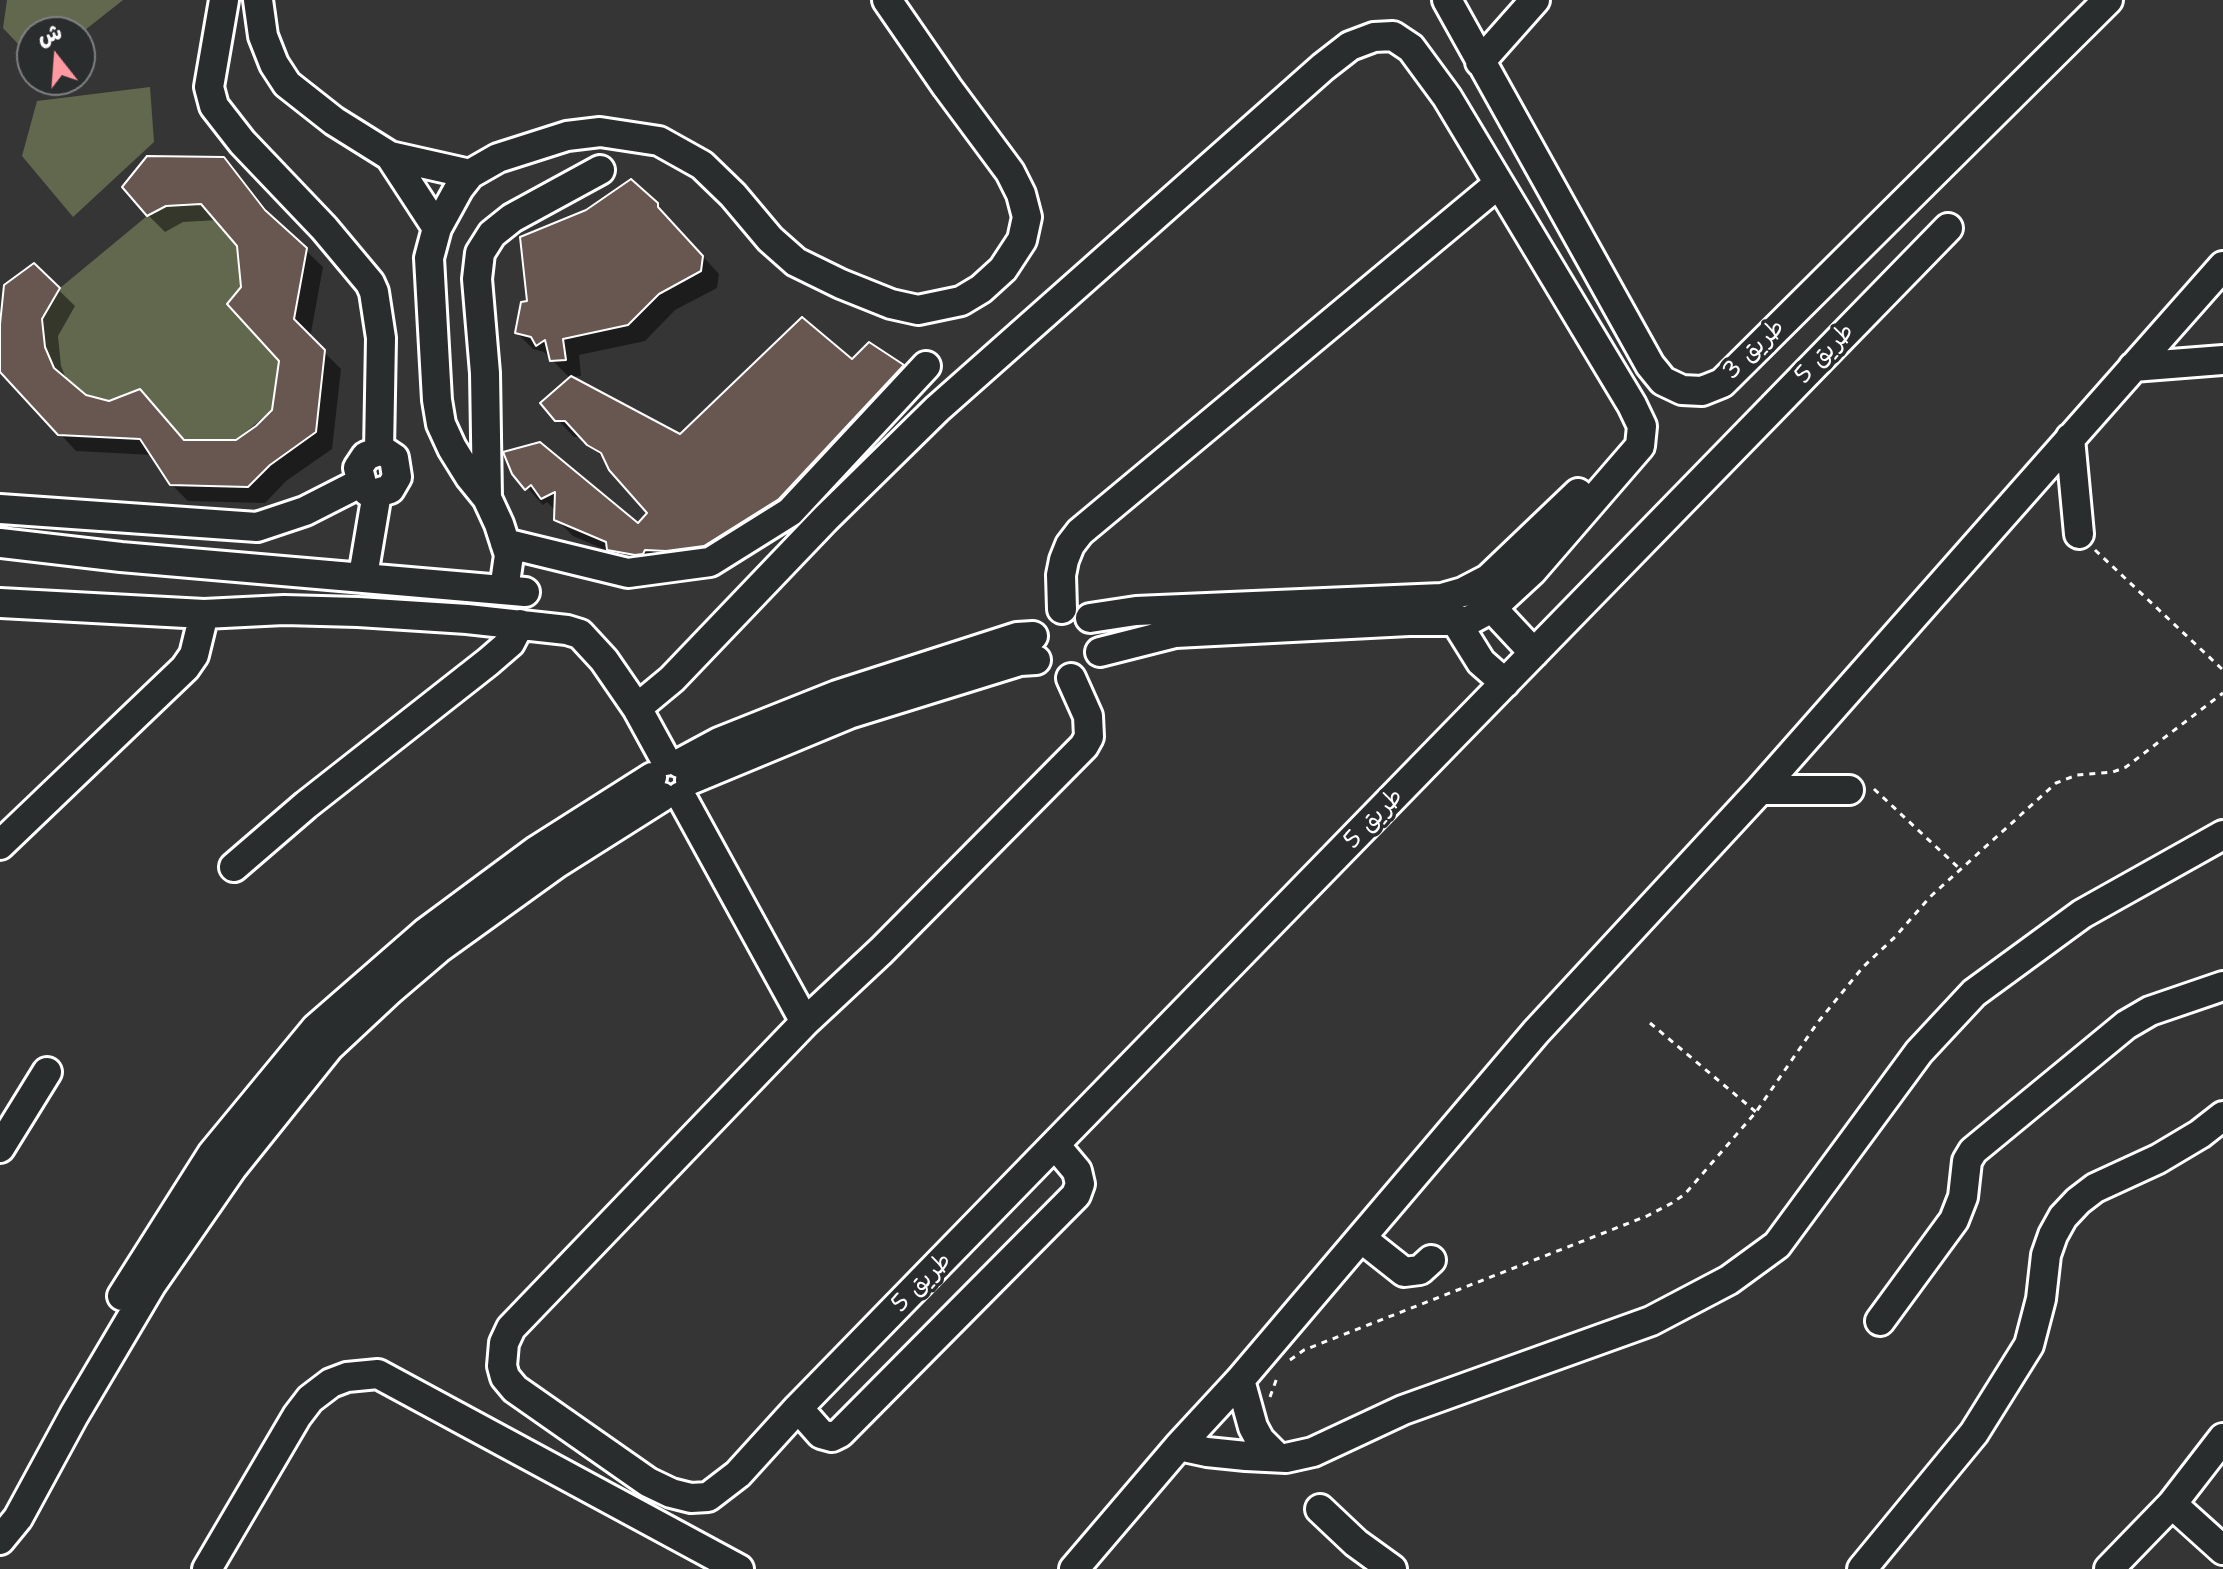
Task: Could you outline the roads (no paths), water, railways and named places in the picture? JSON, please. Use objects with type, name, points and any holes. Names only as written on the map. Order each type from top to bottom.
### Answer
[{"type":"street","points":[[224,0],[209,87],[214,106],[242,142],[324,228],[374,292],[381,338],[379,451],[369,453],[359,463],[368,488],[363,576]]},
{"type":"street","points":[[258,0],[263,36],[274,64],[287,84],[334,121],[390,156],[470,174]]},
{"type":"street","points":[[0,543],[121,557],[515,591],[505,543],[487,498],[452,448],[441,424],[437,400],[429,267],[437,228],[459,188],[470,174],[498,158],[567,136],[600,132],[659,141],[702,165],[733,195],[770,239],[796,262],[891,304],[918,310],[961,301],[981,289],[1003,269],[1022,240],[1027,217],[1010,172],[887,0]]},
{"type":"street","name":"طريق 3","points":[[1447,0],[1650,365],[1663,381],[1682,390],[1702,391],[1722,383],[2108,0]]},
{"type":"street","points":[[1480,62],[1535,0]]},
{"type":"street","points":[[637,708],[672,679],[826,518],[937,409],[1350,46],[1374,37],[1393,36],[1411,48],[1447,97],[1497,185],[1632,405],[1642,426],[1640,446],[1532,571],[1486,596],[1468,621],[1448,610],[1136,611],[1090,618]]},
{"type":"street","points":[[390,156],[437,228]]},
{"type":"street","points":[[487,498],[485,373],[477,279],[480,253],[492,234],[526,208],[600,170]]},
{"type":"street","points":[[1062,609],[1064,560],[1070,545],[1096,516],[1497,185]]},
{"type":"street","name":"طريق 5","points":[[1071,678],[1088,716],[1089,737],[1084,746],[881,951],[805,1022],[511,1328],[504,1343],[502,1366],[505,1377],[515,1389],[624,1465],[671,1493],[691,1498],[708,1497],[720,1490],[1948,228]]},
{"type":"street","points":[[1074,1569],[1240,1380],[1536,1032],[1760,790],[2223,266]]},
{"type":"street","points":[[2133,367],[2223,360]]},
{"type":"street","points":[[505,543],[628,573],[710,562],[790,512],[926,366]]},
{"type":"street","points":[[2070,438],[2084,539]]},
{"type":"street","points":[[0,509],[257,527],[368,488]]},
{"type":"street","points":[[1486,596],[1534,653]]},
{"type":"street","points":[[1,605],[204,614],[284,610],[358,612],[520,624],[580,634],[593,646],[637,708],[672,779],[805,1022]]},
{"type":"street","points":[[0,1517],[58,1407],[222,1161],[329,1047],[390,990],[432,941],[537,850],[672,779],[849,714],[1020,661],[1035,648],[1043,618],[1062,609],[1072,609],[1090,618],[1100,633],[1100,652],[1095,664],[1071,678],[1058,677],[1045,670],[1035,648]]},
{"type":"street","points":[[1100,652],[1175,633],[1409,621],[1448,610]]},
{"type":"street","points":[[1448,610],[1481,662],[1505,683]]},
{"type":"street","points":[[0,845],[185,668],[194,655],[204,614]]},
{"type":"street","points":[[234,867],[306,805],[497,655],[510,643],[520,624]]},
{"type":"street","points":[[1760,790],[1860,788]]},
{"type":"street","points":[[1179,1446],[1207,1452],[1286,1458],[1313,1452],[1403,1410],[1651,1321],[1729,1280],[1777,1245],[1919,1052],[1974,993],[2082,914],[2223,835]]},
{"type":"street","points":[[1880,1321],[1954,1220],[1963,1197],[1967,1161],[1973,1151],[2126,1025],[2150,1011],[2223,986]]},
{"type":"street","points":[[0,1148],[47,1072]]},
{"type":"street","points":[[1862,1569],[1974,1433],[2029,1345],[2041,1299],[2046,1255],[2063,1217],[2095,1188],[2158,1159],[2223,1116]]},
{"type":"street","points":[[798,1408],[821,1434],[836,1436],[1076,1195],[1080,1184],[1074,1165],[1056,1146]]},
{"type":"street","points":[[1361,1238],[1404,1272],[1420,1270],[1431,1260]]},
{"type":"street","points":[[0,1540],[18,1518],[144,1278]]},
{"type":"street","points":[[207,1569],[310,1399],[331,1383],[347,1377],[378,1374],[739,1569]]},
{"type":"street","points":[[1240,1380],[1253,1427],[1260,1440],[1277,1457]]},
{"type":"street","points":[[2109,1569],[2172,1504],[2223,1438]]},
{"type":"street","points":[[2172,1504],[2223,1550]]},
{"type":"street","points":[[1320,1509],[1356,1543],[1392,1569]]}]
